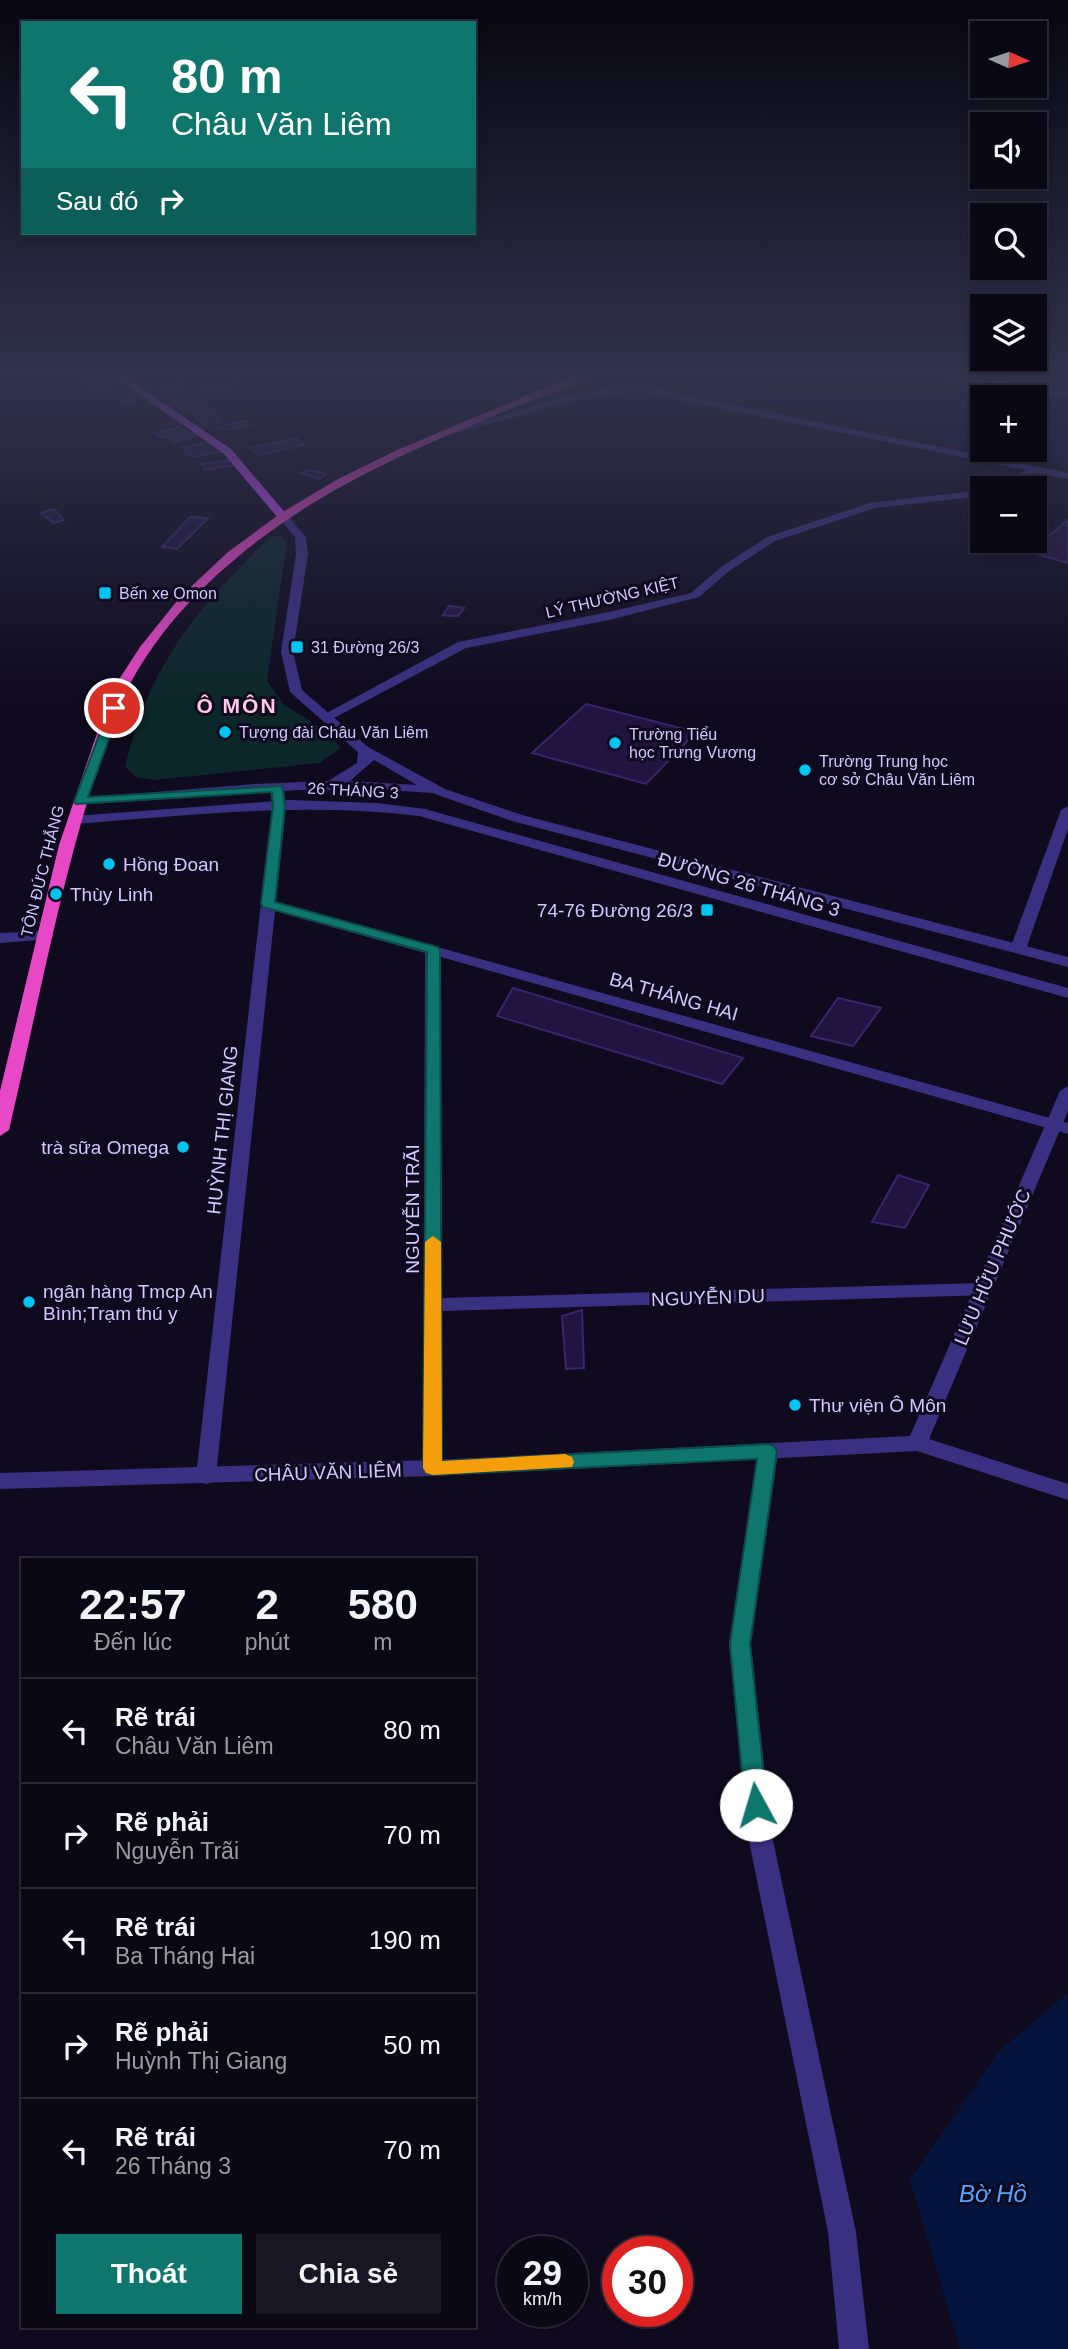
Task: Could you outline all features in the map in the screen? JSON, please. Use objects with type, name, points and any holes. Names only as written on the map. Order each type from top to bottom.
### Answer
[{"type":"highway","name":"TÔN ĐỨC THẮNG","points":[[1,1122],[74,820],[123,684],[182,601],[220,564],[284,517],[336,486]]},
{"type":"main road","points":[[257,486],[284,517]]},
{"type":"street","name":"LÝ THƯỜNG KIỆT","points":[[327,716],[462,645],[609,616],[695,595],[725,569],[771,539],[874,505],[970,494]]},
{"type":"street","points":[[284,517],[300,537],[302,554],[287,652],[296,692],[365,750],[420,812]]},
{"type":"street","points":[[365,750],[440,792]]},
{"type":"street","name":"26 THÁNG 3","points":[[74,820],[278,797],[344,779],[356,771],[366,758],[365,750]]},
{"type":"street","name":"26 THÁNG 3","points":[[312,786],[398,786],[440,792]]},
{"type":"street","name":"ĐƯỜNG 26 THÁNG 3","points":[[440,792],[517,818],[1068,962]]},
{"type":"street","name":"26 THÁNG 3","points":[[80,802],[278,797],[420,812]]},
{"type":"street","name":"HUỲNH THỊ GIANG","points":[[206,1476],[278,797]]},
{"type":"street","points":[[1018,949],[1068,810]]},
{"type":"street","name":"ĐƯỜNG 26 THÁNG 3","points":[[420,812],[1068,993]]},
{"type":"street","name":"BA THÁNG HAI","points":[[268,904],[1061,1127]]},
{"type":"street","points":[[0,938],[46,936]]},
{"type":"street","name":"NGUYỄN TRÃI","points":[[433,950],[433,1468]]},
{"type":"street","name":"LƯU HỮU PHƯỚC","points":[[917,1443],[982,1290],[1061,1127],[1068,1091]]},
{"type":"street","name":"NGUYỄN DU","points":[[433,1305],[982,1290]]},
{"type":"street","name":"CHÂU VĂN LIÊM","points":[[0,1481],[433,1468],[917,1443],[1068,1492]]},
{"type":"street","points":[[768,1451],[740,1644],[759,1831],[842,2232],[854,2349]]},
{"type":"green space","points":[[271,536],[281,536],[287,541],[267,681],[284,705],[321,728],[341,748],[319,763],[155,780],[136,777],[125,767],[135,730],[162,667],[198,614]]},
{"type":"water","name":"Bờ Hồ","points":[[1068,1993],[1068,2349],[960,2349],[910,2180],[999,2051]]},
{"type":"building","points":[[54,509],[64,520],[54,523],[41,513]]},
{"type":"building","points":[[190,517],[208,518],[177,549],[162,547]]},
{"type":"building","points":[[1068,520],[1068,563],[1033,553],[1047,553],[1047,537]]},
{"type":"building","points":[[449,606],[464,608],[458,616],[443,615]]},
{"type":"building","points":[[449,606],[464,608],[458,616],[443,615]]},
{"type":"building","name":"Trường Tiểu học Trưng Vương","points":[[586,704],[696,732],[646,784],[532,753]]},
{"type":"building","points":[[513,988],[743,1058],[722,1084],[497,1016]]},
{"type":"building","points":[[838,998],[881,1008],[853,1046],[811,1036]]},
{"type":"building","points":[[898,1175],[929,1185],[905,1228],[872,1222]]},
{"type":"building","points":[[582,1310],[584,1368],[566,1369],[562,1316]]},
{"type":"slow traffic","points":[[433,1242],[433,1468],[565,1462]]},
{"type":"place","name":"Bến xe Omon","points":[[105,593]]},
{"type":"place","name":"31 Đường 26/3","points":[[297,647]]},
{"type":"place","name":"Tượng đài Châu Văn Liêm","points":[[225,732]]},
{"type":"place","name":"Trường Tiểu học Trưng Vương","points":[[615,743]]},
{"type":"place","name":"Trường Trung học cơ sở Châu Văn Liêm","points":[[805,770]]},
{"type":"place","name":"Hồng Đoan","points":[[109,864]]},
{"type":"place","name":"Thùy Linh","points":[[56,894]]},
{"type":"place","name":"74-76 Đường 26/3","points":[[707,910]]},
{"type":"place","name":"trà sữa Omega","points":[[183,1147]]},
{"type":"place","name":"ngân hàng Tmcp An Bình;Trạm thú y","points":[[29,1302]]},
{"type":"place","name":"Thư viện Ô Môn","points":[[795,1405]]},
{"type":"district","name":"Ô MÔN","points":[[237,706]]},
{"type":"route","points":[[114,708],[80,802],[277,788],[279,806],[268,904],[433,950],[433,1468],[768,1451],[740,1644],[756,1805]]}]
